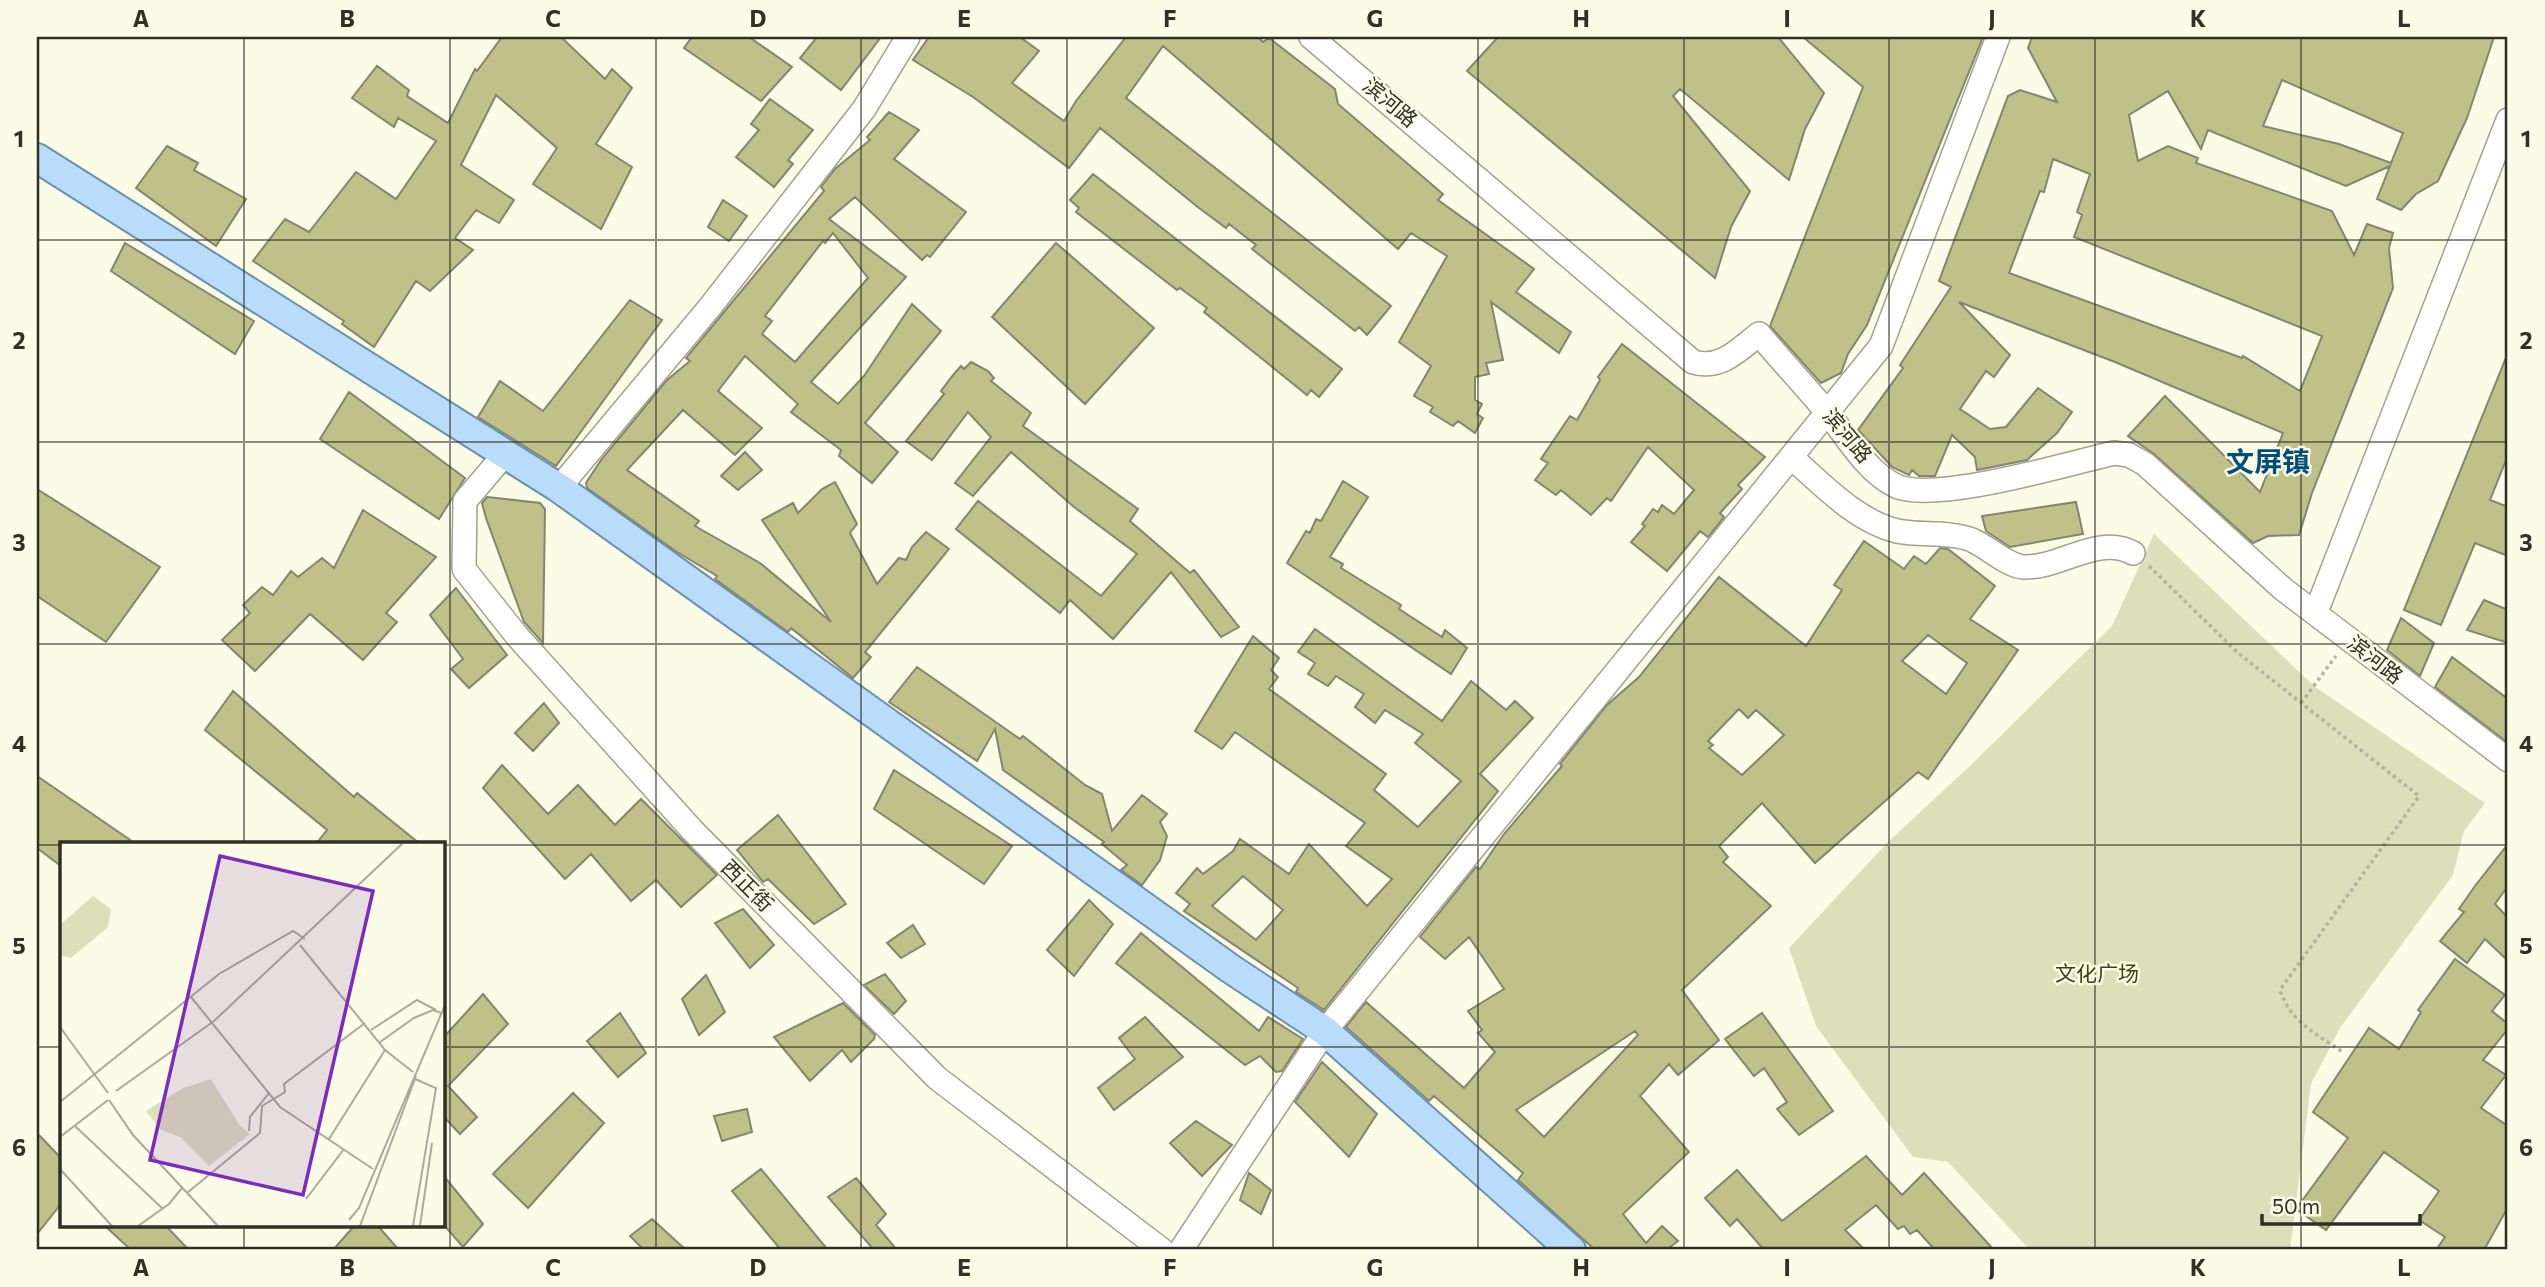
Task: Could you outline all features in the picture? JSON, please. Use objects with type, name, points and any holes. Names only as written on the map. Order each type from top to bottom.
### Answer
[{"type":"main road","points":[[37,158],[559,488],[1231,969],[1325,1031],[1571,1250]]},
{"type":"street","points":[[559,488],[710,307],[864,109],[908,37]]},
{"type":"street","name":"滨河路","points":[[1311,37],[1693,362],[1707,366],[1722,362],[1759,334],[1828,413],[1860,456],[1894,485],[1927,491],[1954,488],[2114,453],[2129,455],[2158,474],[2283,589],[2316,612],[2374,661],[2508,760]]},
{"type":"street","points":[[1181,1250],[1325,1031],[1881,346],[1998,37]]},
{"type":"street","points":[[2316,612],[2508,120]]},
{"type":"street","name":"西正街","points":[[505,454],[465,501],[464,569],[517,636],[693,831],[937,1078],[1161,1250]]},
{"type":"street","points":[[1792,458],[1874,523],[1898,531],[1972,540],[2021,567],[2039,566],[2119,545],[2133,553]]},
{"type":"path","points":[[2133,553],[2159,574],[2238,653],[2419,796],[2280,990],[2286,1008],[2297,1021],[2344,1053]]},
{"type":"path","points":[[2301,704],[2337,655]]},
{"type":"green space","name":"文化广场","points":[[2154,534],[2314,686],[2485,803],[2464,831],[2453,875],[2340,1028],[2311,1084],[2290,1250],[2030,1250],[1948,1162],[1913,1157],[1816,1026],[1789,948],[1889,841],[1971,765],[2112,626]]},
{"type":"building","points":[[502,37],[561,37],[605,79],[612,69],[632,88],[596,144],[632,167],[601,229],[533,184],[557,148],[496,95],[461,165],[514,200],[499,223],[476,210],[455,238],[473,250],[430,291],[416,281],[374,347],[342,324],[344,321],[253,261],[285,219],[309,232],[356,172],[396,199],[436,141],[398,118],[394,127],[352,98],[377,66],[409,90],[407,96],[448,123],[475,69],[477,71]]},
{"type":"building","points":[[692,37],[749,37],[792,67],[761,101],[684,48]]},
{"type":"building","points":[[817,37],[881,37],[841,90],[800,58]]},
{"type":"building","points":[[929,37],[1020,37],[1039,51],[1012,83],[1064,121],[1076,101],[1126,37],[1258,37],[1263,42],[1269,38],[1335,89],[1338,104],[1443,194],[1438,200],[1534,269],[1516,292],[1571,332],[1559,353],[1491,302],[1503,360],[1486,363],[1489,374],[1475,377],[1475,400],[1482,404],[1477,414],[1483,418],[1475,433],[1458,421],[1453,426],[1430,412],[1433,407],[1414,396],[1431,366],[1399,342],[1447,256],[1411,233],[1398,249],[1163,46],[1126,98],[1391,306],[1367,335],[1359,327],[1355,331],[1252,249],[1256,245],[1229,224],[1226,228],[1199,208],[1100,128],[1069,168],[973,97],[913,60]]},
{"type":"building","points":[[1498,37],[1778,37],[1824,93],[1805,129],[1789,180],[1680,89],[1673,96],[1750,191],[1731,227],[1715,278],[1467,71]]},
{"type":"building","points":[[1803,37],[1983,37],[1867,325],[1848,354],[1841,373],[1821,383],[1770,326],[1863,87]]},
{"type":"building","points":[[2032,37],[2494,37],[2467,118],[2438,181],[2416,194],[2401,210],[2377,199],[2390,166],[2346,186],[2208,130],[2201,149],[2168,91],[2129,115],[2138,161],[2168,146],[2198,158],[2196,163],[2332,211],[2354,255],[2367,224],[2393,233],[2389,248],[2393,288],[2312,493],[2299,535],[2268,536],[2253,543],[2154,454],[2128,436],[2165,396],[2260,492],[2283,433],[2115,362],[1959,302],[2010,355],[1994,377],[1986,371],[1960,409],[1990,429],[2006,427],[2038,388],[2072,412],[2057,433],[2027,460],[1977,470],[1975,457],[1952,435],[1935,476],[1919,476],[1912,470],[1909,475],[1892,467],[1858,430],[1903,368],[1900,365],[1951,287],[1939,281],[2008,96],[2020,90],[2057,102],[2028,48]],"holes":[[[2282,80],[2403,133],[2391,163],[2339,144],[2263,126]],[[2053,159],[2090,174],[2077,212],[2082,215],[2074,237],[2322,336],[2300,391],[2243,356],[2242,358],[2009,273],[2040,191],[2044,192]]]},
{"type":"building","points":[[770,99],[813,130],[788,160],[793,164],[774,187],[736,157],[759,130],[751,124]]},
{"type":"building","points":[[889,112],[919,130],[894,159],[966,212],[930,257],[927,255],[922,260],[855,197],[829,219],[906,277],[811,382],[838,404],[864,376],[912,304],[941,331],[865,423],[898,452],[872,483],[839,456],[841,450],[791,412],[798,404],[745,356],[718,391],[762,428],[735,455],[683,410],[627,470],[699,521],[695,526],[760,563],[831,622],[762,520],[793,503],[798,513],[822,489],[835,482],[857,524],[850,533],[877,584],[899,558],[906,560],[912,547],[926,532],[949,549],[865,652],[871,657],[853,678],[791,628],[788,632],[715,579],[717,576],[677,552],[587,488],[586,483],[601,460],[667,380],[690,361],[686,358],[824,191],[821,187],[835,169],[870,140],[867,137]],"holes":[[[833,233],[868,278],[795,362],[762,334],[772,321],[765,316],[823,241],[825,243]]]},
{"type":"building","points":[[167,146],[198,163],[194,170],[246,199],[216,246],[136,188]]},
{"type":"building","points":[[1093,174],[1342,369],[1319,397],[1311,390],[1307,395],[1204,312],[1207,308],[1180,288],[1177,290],[1076,212],[1079,208],[1070,200]]},
{"type":"building","points":[[723,200],[747,216],[729,241],[708,227]]},
{"type":"building","points":[[125,243],[254,321],[235,354],[111,271]]},
{"type":"building","points":[[1056,243],[1154,328],[1085,404],[992,317]]},
{"type":"building","points":[[630,300],[662,320],[556,466],[478,417],[500,381],[543,411]]},
{"type":"building","points":[[1622,344],[1765,457],[1738,485],[1742,489],[1720,513],[1724,517],[1708,537],[1700,531],[1667,571],[1631,542],[1645,526],[1642,524],[1653,509],[1658,512],[1662,505],[1674,514],[1694,490],[1648,447],[1611,501],[1607,498],[1591,515],[1561,490],[1556,495],[1535,480],[1548,463],[1541,459],[1570,416],[1577,420],[1600,380],[1598,377]]},
{"type":"building","points":[[2507,355],[2508,455],[2490,500],[2508,507],[2508,556],[2475,543],[2441,625],[2404,610]]},
{"type":"building","points":[[971,362],[988,371],[994,378],[991,381],[1031,413],[1023,426],[1138,509],[1130,521],[1190,573],[1194,570],[1239,627],[1221,637],[1171,572],[1113,639],[1070,600],[1060,613],[956,529],[978,501],[1101,596],[1137,554],[1074,507],[1011,452],[973,496],[955,483],[991,437],[968,412],[932,460],[906,441],[944,394],[941,391],[954,374],[961,366],[964,369]]},
{"type":"building","points":[[349,392],[465,478],[439,519],[320,439]]},
{"type":"building","points":[[745,452],[762,470],[738,490],[721,476]]},
{"type":"building","points":[[1343,481],[1368,497],[1330,557],[1343,564],[1341,568],[1401,605],[1399,609],[1442,637],[1445,630],[1467,648],[1451,674],[1287,563],[1306,531],[1310,533],[1316,519],[1321,521]]},
{"type":"building","points":[[37,489],[160,567],[106,642],[37,596]]},
{"type":"building","points":[[487,497],[540,503],[545,509],[543,643],[524,622],[486,518],[482,503]]},
{"type":"building","points":[[2076,502],[2083,534],[2010,547],[1986,531],[1982,516]]},
{"type":"building","points":[[363,510],[436,557],[386,613],[397,622],[363,660],[310,614],[255,671],[222,640],[250,613],[243,605],[262,587],[273,595],[291,571],[298,577],[322,558],[334,568]]},
{"type":"building","points":[[1864,541],[1904,569],[1914,556],[1926,564],[1940,548],[1948,549],[1995,586],[1970,619],[2018,650],[1928,779],[1918,772],[1815,863],[1762,803],[1719,846],[1728,857],[1723,862],[1771,906],[1682,990],[1719,1040],[1678,1075],[1669,1064],[1640,1096],[1689,1152],[1623,1214],[1646,1243],[1662,1226],[1678,1241],[1666,1250],[1595,1250],[1518,1180],[1523,1173],[1434,1096],[1429,1101],[1346,1027],[1366,1002],[1464,1088],[1495,1052],[1478,1033],[1482,1030],[1468,1011],[1504,989],[1469,937],[1445,959],[1420,937],[1476,867],[1480,869],[1504,834],[1562,766],[1560,764],[1607,705],[1639,677],[1719,577],[1806,646],[1842,590],[1834,585]],"holes":[[[1928,635],[1967,663],[1946,694],[1902,661]],[[1739,709],[1748,718],[1756,710],[1784,735],[1742,775],[1709,748],[1713,745],[1708,741]],[[1635,1031],[1638,1035],[1544,1137],[1516,1110]]]},
{"type":"building","points":[[456,588],[507,655],[469,688],[451,669],[463,659],[430,615]]},
{"type":"building","points":[[2484,600],[2508,610],[2508,643],[2467,630]]},
{"type":"building","points":[[2401,618],[2434,643],[2420,676],[2387,650]]},
{"type":"building","points":[[1315,629],[1442,721],[1471,681],[1506,710],[1515,701],[1533,718],[1480,774],[1498,791],[1324,1010],[1296,992],[1298,988],[1184,911],[1190,904],[1176,893],[1197,868],[1203,874],[1233,851],[1240,839],[1289,874],[1309,844],[1367,906],[1392,879],[1346,846],[1365,823],[1235,732],[1222,749],[1195,731],[1253,636],[1279,658],[1271,670],[1278,677],[1269,689],[1386,774],[1374,790],[1418,827],[1461,781],[1415,743],[1423,734],[1385,710],[1375,723],[1355,707],[1364,694],[1336,676],[1328,686],[1308,674],[1315,663],[1298,652]],"holes":[[[1243,876],[1283,910],[1256,940],[1212,906]]]},
{"type":"building","points":[[2452,657],[2508,699],[2508,743],[2435,687]]},
{"type":"building","points":[[917,667],[1020,739],[1023,736],[1085,785],[1102,794],[1112,831],[1142,795],[1167,814],[1160,822],[1167,836],[1160,860],[1142,885],[1121,870],[1127,865],[1102,844],[1104,842],[1003,770],[995,729],[977,761],[889,702]]},
{"type":"building","points":[[233,691],[354,797],[357,793],[418,842],[318,842],[327,830],[205,730]]},
{"type":"building","points":[[544,703],[559,723],[533,751],[515,733]]},
{"type":"building","points":[[502,765],[548,814],[578,785],[615,825],[641,799],[717,875],[681,907],[656,880],[631,901],[591,854],[565,879],[483,788]]},
{"type":"building","points":[[894,770],[1012,846],[984,884],[874,809]]},
{"type":"building","points":[[37,776],[133,842],[60,842],[60,865],[37,848]]},
{"type":"building","points":[[778,815],[846,904],[814,924],[768,879],[763,882],[737,850]]},
{"type":"building","points":[[2508,844],[2508,886],[2495,904],[2508,918],[2508,961],[2485,939],[2467,963],[2440,941],[2464,912],[2459,909]]},
{"type":"building","points":[[1089,900],[1113,924],[1074,976],[1047,950]]},
{"type":"building","points":[[743,909],[774,945],[750,968],[715,923]]},
{"type":"building","points":[[913,925],[925,944],[901,958],[887,943]]},
{"type":"building","points":[[1141,933],[1259,1031],[1268,1017],[1303,1039],[1282,1071],[1276,1072],[1260,1056],[1245,1065],[1116,963]]},
{"type":"building","points":[[2455,959],[2505,995],[2492,1011],[2508,1024],[2508,1029],[2483,1060],[2506,1075],[2481,1108],[2508,1126],[2508,1207],[2484,1250],[2436,1250],[2445,1237],[2419,1220],[2439,1191],[2384,1152],[2326,1230],[2296,1209],[2348,1138],[2313,1112],[2369,1028],[2399,1049],[2421,1012],[2418,1010]]},
{"type":"building","points":[[885,974],[906,1001],[894,1014],[864,985]]},
{"type":"building","points":[[706,975],[725,1012],[699,1035],[682,999]]},
{"type":"building","points":[[483,994],[508,1024],[448,1086],[477,1117],[460,1134],[444,1117],[444,1037]]},
{"type":"building","points":[[843,1003],[875,1035],[874,1039],[851,1062],[842,1050],[810,1081],[774,1037]]},
{"type":"building","points":[[620,1013],[646,1053],[618,1077],[587,1041]]},
{"type":"building","points":[[1762,1013],[1833,1111],[1799,1135],[1777,1109],[1787,1102],[1764,1068],[1754,1076],[1725,1039]]},
{"type":"building","points":[[1145,1017],[1183,1057],[1114,1110],[1098,1088],[1135,1059],[1119,1038]]},
{"type":"building","points":[[1322,1062],[1377,1114],[1349,1157],[1295,1102]]},
{"type":"building","points":[[573,1093],[604,1123],[528,1208],[493,1174]]},
{"type":"building","points":[[747,1109],[752,1132],[722,1141],[714,1116]]},
{"type":"building","points":[[1196,1121],[1232,1145],[1202,1176],[1170,1143]]},
{"type":"building","points":[[37,1133],[60,1157],[60,1205],[37,1234]]},
{"type":"building","points":[[1866,1156],[1902,1195],[1924,1173],[1994,1250],[1935,1250],[1917,1230],[1910,1234],[1904,1226],[1898,1229],[1876,1205],[1845,1230],[1865,1250],[1764,1250],[1737,1219],[1730,1226],[1705,1198],[1737,1170],[1782,1221]]},
{"type":"building","points":[[761,1169],[828,1250],[781,1250],[732,1191]]},
{"type":"building","points":[[1249,1173],[1271,1190],[1261,1214],[1240,1200]]},
{"type":"building","points":[[444,1176],[483,1224],[463,1247],[444,1225]]},
{"type":"building","points":[[856,1178],[886,1214],[876,1225],[897,1250],[874,1250],[828,1197]]},
{"type":"building","points":[[652,1219],[686,1250],[644,1250],[630,1236]]},
{"type":"building","points":[[107,1228],[168,1228],[189,1250],[131,1250]]},
{"type":"building","points":[[352,1228],[380,1228],[399,1250],[333,1250]]},
{"type":"district","name":"文屏镇","points":[[2268,462]]}]
